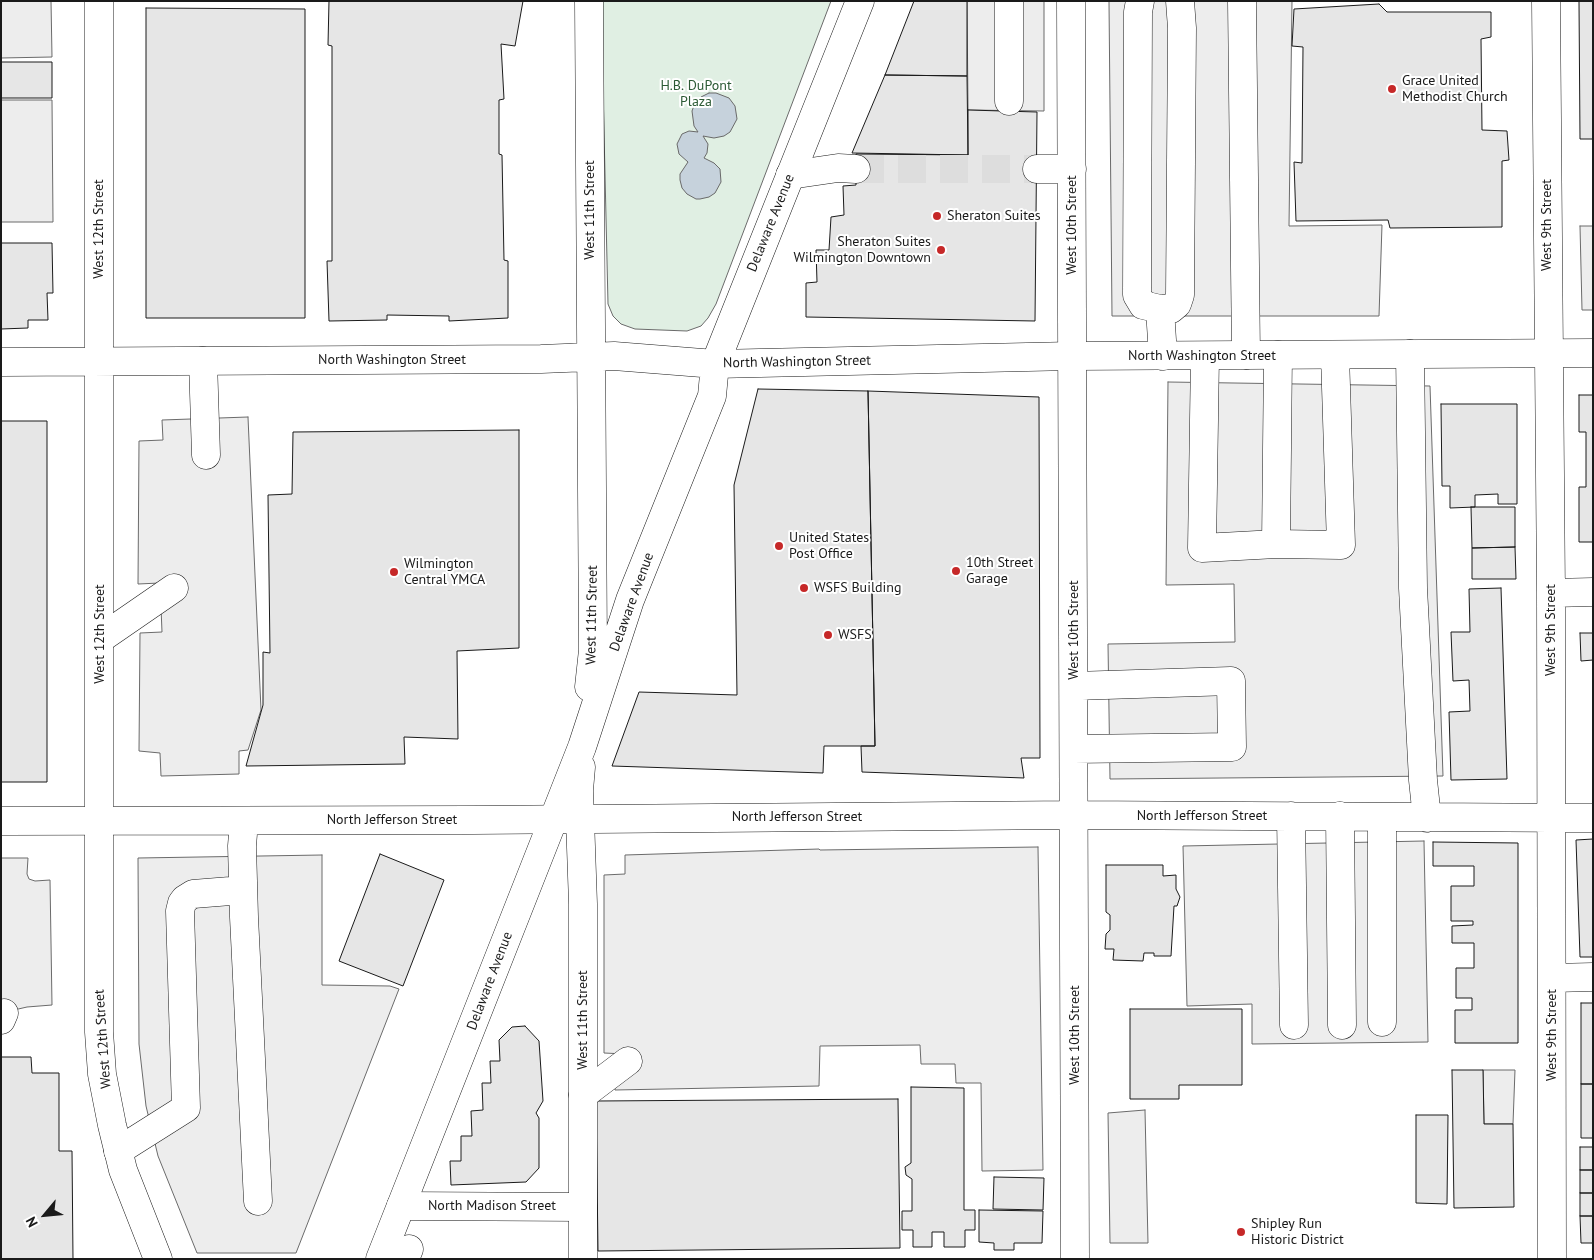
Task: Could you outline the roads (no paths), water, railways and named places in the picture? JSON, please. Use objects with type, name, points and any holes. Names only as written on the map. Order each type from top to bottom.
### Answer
[{"type":"main road","name":"West 12th Street","points":[[99,1],[100,1032],[102,1074],[118,1151],[136,1208],[158,1259]]},
{"type":"main road","name":"West 11th Street","points":[[583,1259],[581,819],[579,790],[593,650],[588,1]]},
{"type":"main road","name":"Delaware Avenue","points":[[380,1259],[582,747],[630,600],[712,396],[715,364],[860,1]]},
{"type":"main road","points":[[1009,1],[1009,101]]},
{"type":"main road","name":"West 10th Street","points":[[1072,1],[1075,1259]]},
{"type":"main road","points":[[1140,1],[1138,12],[1136,295],[1142,305],[1160,309],[1171,308],[1177,304],[1180,295],[1182,28],[1180,1]]},
{"type":"main road","points":[[1242,1],[1246,356]]},
{"type":"main road","name":"West 9th Street","points":[[1546,1],[1551,593],[1552,1259]]},
{"type":"main road","points":[[790,175],[838,168],[856,168]]},
{"type":"main road","points":[[1037,169],[1072,169]]},
{"type":"main road","points":[[1160,309],[1162,356]]},
{"type":"main road","name":"North Washington Street","points":[[1,362],[541,359],[614,356],[715,364],[1072,356],[1593,353]]},
{"type":"main road","points":[[1410,354],[1413,588],[1427,818]]},
{"type":"main road","points":[[1276,544],[1278,355]]},
{"type":"main road","points":[[1206,356],[1202,548],[1276,544],[1341,545],[1335,355]]},
{"type":"main road","points":[[204,361],[206,455]]},
{"type":"main road","points":[[100,639],[174,588]]},
{"type":"main road","points":[[1551,593],[1593,592]]},
{"type":"main road","points":[[1074,686],[1231,682],[1232,747],[1074,749]]},
{"type":"main road","name":"North Jefferson Street","points":[[1,821],[554,820],[1074,815],[1593,818]]},
{"type":"main road","points":[[1291,816],[1294,1025]]},
{"type":"main road","points":[[1340,816],[1342,1025]]},
{"type":"main road","points":[[1382,817],[1382,1022]]},
{"type":"main road","points":[[244,821],[242,846],[243,890],[258,1201]]},
{"type":"main road","points":[[118,1151],[186,1108],[180,911],[182,903],[193,894],[243,890]]},
{"type":"main road","points":[[1552,978],[1593,977]]},
{"type":"main road","points":[[583,1095],[628,1062]]},
{"type":"main road","name":"North Madison Street","points":[[401,1206],[582,1206]]},
{"type":"tunnel","points":[[856,169],[1037,169]]},
{"type":"place","name":"Grace United Methodist Church","points":[[1392,89]]},
{"type":"place","name":"Sheraton Suites","points":[[937,216]]},
{"type":"place","name":"Sheraton Suites Wilmington Downtown","points":[[941,250]]},
{"type":"place","name":"United States Post Office","points":[[779,546]]},
{"type":"place","name":"10th Street Garage","points":[[956,571]]},
{"type":"place","name":"Wilmington Central YMCA","points":[[394,572]]},
{"type":"place","name":"WSFS Building","points":[[804,588]]},
{"type":"place","name":"WSFS","points":[[828,635]]},
{"type":"place","name":"Shipley Run Historic District","points":[[1241,1232]]},
{"type":"park label","name":"H.B. DuPont Plaza","points":[[696,94]]}]
